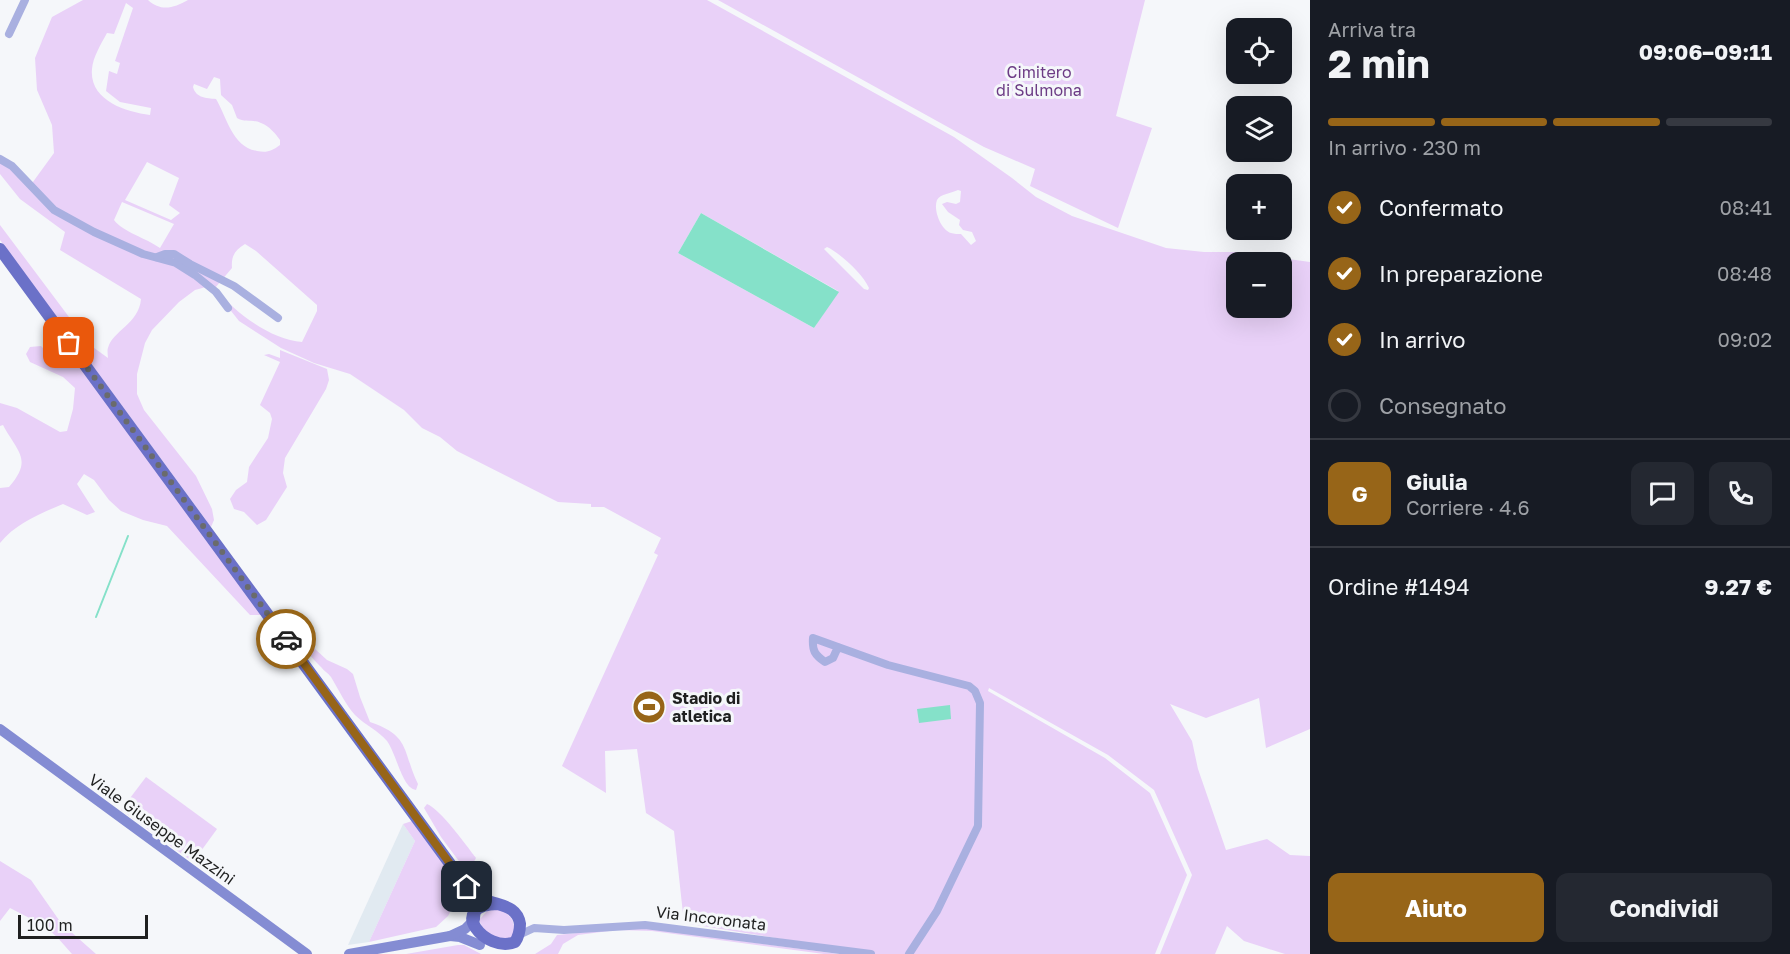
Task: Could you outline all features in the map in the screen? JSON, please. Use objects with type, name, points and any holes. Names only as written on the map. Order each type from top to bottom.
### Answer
[{"type":"main road","points":[[0,249],[467,887],[475,906],[473,934],[480,945]]},
{"type":"main road","name":"Viale Giuseppe Mazzini","points":[[0,729],[307,954]]},
{"type":"main road","points":[[467,887],[485,900],[508,907],[517,917],[520,926],[517,946],[520,954]]},
{"type":"main road","points":[[349,954],[450,936],[465,929],[483,907],[498,904]]},
{"type":"main road","points":[[450,936],[460,937],[489,950],[504,952],[518,936]]},
{"type":"street","points":[[9,34],[25,0]]},
{"type":"street","points":[[0,159],[12,166],[54,210],[143,254],[176,263],[216,292],[228,308]]},
{"type":"street","points":[[157,257],[174,254],[234,286],[278,318]]},
{"type":"street","points":[[838,647],[888,666],[969,686],[975,691],[980,704],[978,826],[937,911],[909,954]]},
{"type":"street","name":"Via Incoronata","points":[[517,917],[546,929]]},
{"type":"street","name":"Via Incoronata","points":[[518,936],[530,929],[564,930],[654,925],[871,954]]},
{"type":"shaded area","points":[[701,213],[839,292],[814,328],[678,253]]},
{"type":"shaded area","points":[[950,705],[951,719],[919,723],[917,709]]},
{"type":"shaded area","points":[[403,824],[415,841],[369,942],[348,945]]},
{"type":"green space","points":[[83,0],[148,0],[158,6],[168,8],[188,0],[707,0],[954,137],[1036,197],[1072,216],[1166,248],[1226,252],[1226,318],[1292,318],[1292,260],[1310,262],[1310,729],[1266,748],[1259,698],[1206,718],[1170,704],[1192,741],[1198,769],[1226,850],[1267,839],[1290,855],[1310,856],[1310,954],[1285,954],[1244,941],[1227,926],[1215,954],[1160,954],[1192,875],[1154,790],[1108,755],[989,688],[988,691],[1105,758],[1150,793],[1187,875],[1155,954],[873,954],[684,923],[674,831],[646,813],[637,749],[605,751],[606,793],[562,766],[658,555],[654,553],[661,538],[604,507],[558,502],[457,451],[440,437],[422,428],[404,410],[350,374],[314,363],[281,348],[239,321],[216,292],[175,265],[206,287],[195,290],[179,302],[152,330],[145,343],[137,374],[137,394],[144,410],[196,476],[212,509],[214,520],[211,527],[0,240],[0,225],[90,345],[108,358],[110,342],[136,315],[141,299],[60,250],[65,232],[20,199],[0,174],[0,162],[4,162],[52,212],[54,210],[30,186],[54,153],[52,125],[37,90],[35,58],[52,17]],"holes":[[[126,3],[133,8],[115,61],[120,63],[117,74],[109,71],[106,91],[120,102],[151,108],[150,115],[130,111],[110,103],[96,89],[93,80],[93,64],[107,33],[114,34]],[[214,77],[220,79],[221,95],[232,105],[237,118],[267,126],[280,140],[280,145],[264,152],[242,144],[231,130],[216,99],[199,95],[193,87],[194,84],[207,89]],[[147,162],[179,178],[169,205],[180,213],[171,220],[125,200]],[[961,191],[960,202],[942,204],[948,212],[960,220],[959,225],[963,230],[972,232],[976,241],[971,245],[961,234],[952,233],[944,228],[936,209],[937,200],[941,196]],[[122,202],[174,224],[160,248],[114,220]],[[701,213],[838,291],[814,328],[678,253]],[[245,244],[317,305],[317,311],[302,342],[278,336],[254,323],[232,306],[215,288],[232,268],[232,260],[236,251]],[[827,247],[851,264],[862,277],[868,290],[864,289],[824,249]]]},
{"type":"green space","name":"Cimitero di Sulmona","points":[[718,0],[1145,0],[1116,116],[1152,128],[1118,228],[1030,186],[1035,169],[984,147]]},
{"type":"green space","points":[[65,345],[263,615],[250,615],[167,526],[121,511],[109,500],[94,480],[84,474],[77,484],[95,512],[87,515],[63,504],[37,515],[6,536],[0,543],[0,488],[9,487],[22,462],[18,450],[3,425],[0,426],[0,403],[17,408],[60,432],[67,431],[73,409],[75,388],[63,377],[30,362],[26,354],[30,347],[41,346],[54,359],[57,349]]},
{"type":"green space","points":[[280,350],[327,369],[329,380],[326,389],[285,458],[283,473],[287,487],[266,520],[257,525],[244,512],[234,509],[230,499],[236,490],[247,482],[249,467],[268,438],[272,419],[270,413],[260,405],[280,362],[264,355],[269,354],[280,358]]},
{"type":"green space","points":[[306,631],[310,643],[327,660],[353,674],[370,722],[383,727],[399,739],[418,784],[416,790],[411,788],[403,777],[387,741],[355,715],[331,677],[304,648],[297,634]]},
{"type":"green space","points":[[146,777],[217,829],[193,862],[121,810]]},
{"type":"green space","points":[[427,804],[446,820],[476,858],[471,867],[464,868],[441,837],[424,808]]},
{"type":"green space","points":[[412,821],[453,874],[456,901],[448,916],[436,927],[369,942],[415,841],[403,824]]},
{"type":"green space","points":[[0,861],[31,880],[61,923],[96,954],[72,954],[43,925],[10,908],[0,921]]},
{"type":"green space","points":[[499,909],[512,920],[513,937],[491,946],[479,920],[487,911]]},
{"type":"green space","points":[[617,929],[653,929],[839,954],[824,954],[652,931],[617,930],[578,935],[563,944],[558,954],[535,954],[551,944],[557,935]]},
{"type":"green space","points":[[464,945],[481,954],[406,954]]},
{"type":"waterway","points":[[96,617],[128,536]]},
{"type":"way so far","points":[[69,343],[286,639]]},
{"type":"place","name":"Stadio di atletica","points":[[649,707]]},
{"type":"route","points":[[286,639],[467,887]]}]
